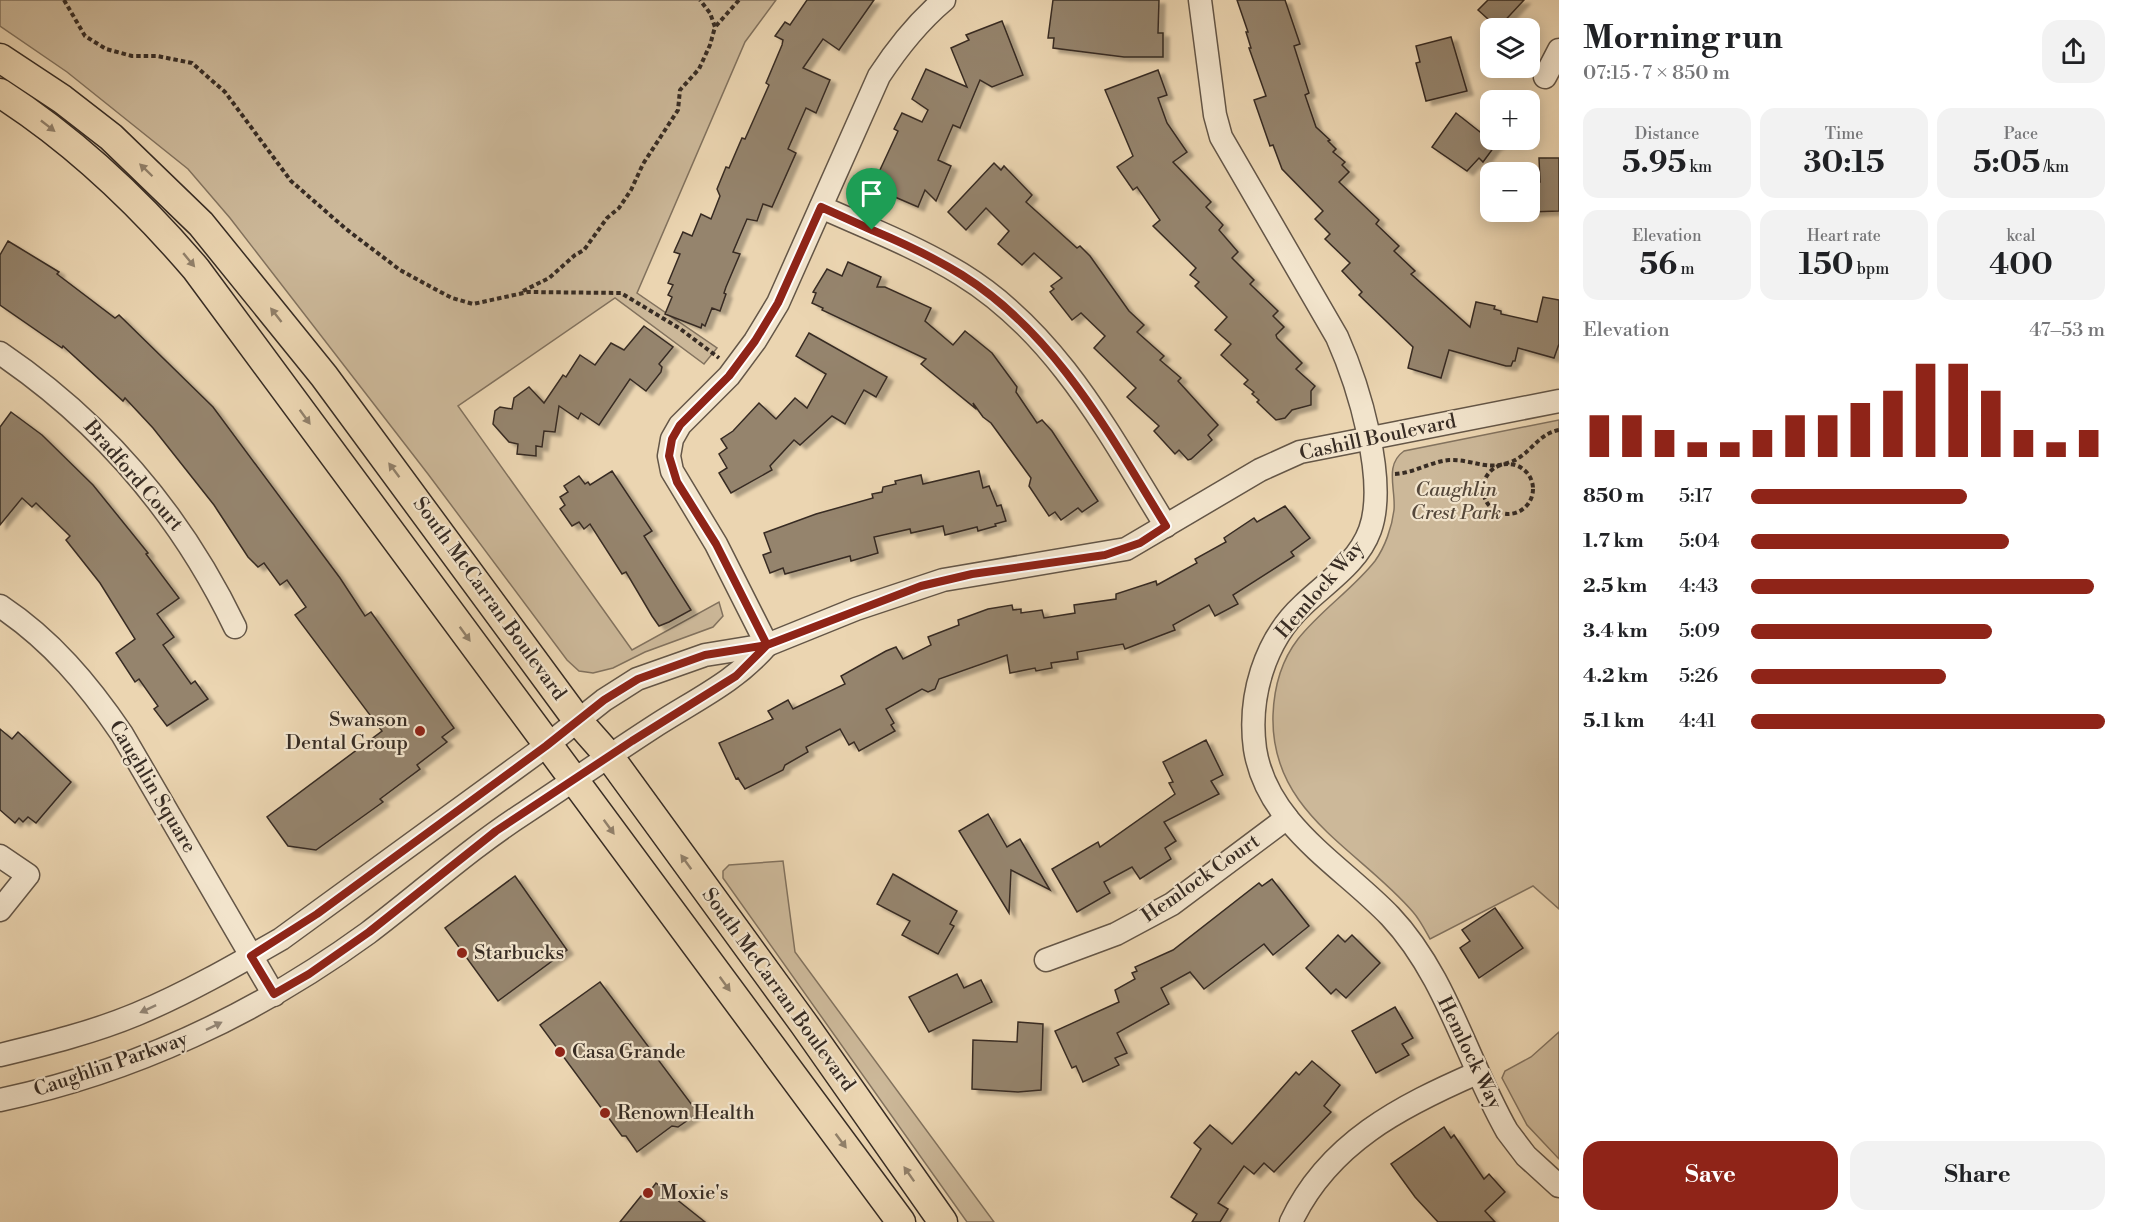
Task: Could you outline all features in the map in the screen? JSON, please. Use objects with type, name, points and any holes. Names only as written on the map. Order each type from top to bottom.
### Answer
[{"type":"main road","name":"South McCarran Boulevard","points":[[0,58],[62,99],[111,138],[201,224],[324,376],[578,721],[609,756],[804,1024],[943,1222]]},
{"type":"main road","name":"South McCarran Boulevard","points":[[0,93],[33,114],[100,167],[150,215],[196,269],[546,746],[575,780],[901,1222]]},
{"type":"street","points":[[767,645],[716,544],[677,482],[669,456],[672,439],[680,425],[734,369],[755,341],[778,303],[879,76],[900,44],[924,17],[944,0]]},
{"type":"street","name":"Hemlock Way","points":[[1200,0],[1215,115],[1221,138],[1337,337],[1354,377],[1368,438],[1376,488],[1376,513],[1358,553],[1283,627],[1270,648],[1259,682],[1253,725],[1256,750],[1269,792],[1287,818],[1390,916],[1404,934],[1433,979],[1507,1131],[1526,1156],[1559,1186]]},
{"type":"street","points":[[1545,77],[1559,50]]},
{"type":"street","points":[[821,207],[924,252],[963,275],[1028,327],[1084,394],[1166,526]]},
{"type":"street","name":"Bradford Court","points":[[0,353],[59,396],[90,423],[152,491],[186,538],[214,583],[235,627]]},
{"type":"street","name":"Cashill Boulevard","points":[[546,746],[638,679],[665,667],[705,655],[767,645],[921,586],[972,574],[1105,555],[1140,543],[1281,460],[1300,452],[1559,401]]},
{"type":"street","name":"Caughlin Square","points":[[0,606],[29,626],[67,662],[99,701],[128,744],[274,994]]},
{"type":"street","name":"Cashill Boulevard","points":[[575,780],[736,676],[767,645]]},
{"type":"street","name":"Caughlin Parkway","points":[[0,1055],[85,1032],[136,1014],[251,956],[317,914],[546,746]]},
{"type":"street","name":"Caughlin Parkway","points":[[0,1100],[70,1082],[141,1058],[199,1034],[274,994],[309,974],[369,932],[496,831],[575,780]]},
{"type":"street","name":"Hemlock Court","points":[[1046,960],[1116,934],[1172,904],[1287,818]]},
{"type":"street","points":[[0,856],[28,875],[0,909]]},
{"type":"street","points":[[1291,1222],[1320,1174],[1353,1141],[1406,1107],[1477,1073]]},
{"type":"path","points":[[64,0],[85,36],[106,49],[132,56],[157,56],[192,63],[225,92],[291,181],[346,229],[400,270],[452,298],[473,304],[520,293],[568,291],[621,293],[679,328],[734,369]]},
{"type":"path","points":[[700,0],[710,13],[715,27]]},
{"type":"path","points":[[520,293],[549,278],[584,250],[608,218],[619,208],[643,164],[678,110],[680,90],[699,69],[715,27],[739,0]]},
{"type":"path","points":[[1394,474],[1407,473],[1449,460],[1480,466],[1503,464],[1516,460],[1542,436],[1559,430]]},
{"type":"path","points":[[1503,464],[1521,467],[1532,482],[1533,491],[1526,507],[1508,514],[1491,508],[1483,492],[1488,474],[1503,464]]},
{"type":"green space","points":[[0,0],[776,0],[745,42],[637,293],[717,348],[704,364],[615,298],[458,406],[632,650],[719,602],[723,616],[713,627],[645,652],[613,668],[593,673],[579,671],[567,660],[428,474],[230,218],[188,169],[67,72],[0,26]]},
{"type":"green space","name":"Caughlin Crest Park","points":[[1559,420],[1559,909],[1533,886],[1430,939],[1416,915],[1391,889],[1321,826],[1301,804],[1286,778],[1276,749],[1273,715],[1277,685],[1287,656],[1298,639],[1357,581],[1382,550],[1394,510],[1392,478],[1394,463],[1404,451]]},
{"type":"green space","points":[[783,861],[795,952],[994,1222],[967,1222],[723,878],[723,871],[729,865]]},
{"type":"green space","points":[[1559,1032],[1559,1159],[1527,1125],[1502,1078],[1505,1071],[1531,1057]]},
{"type":"building","points":[[807,0],[874,0],[839,50],[823,39],[803,68],[830,80],[816,113],[806,108],[788,149],[796,153],[772,207],[763,204],[757,221],[747,219],[733,252],[740,254],[726,287],[720,311],[712,308],[705,326],[702,324],[701,328],[665,314],[672,297],[668,295],[673,285],[668,283],[680,254],[674,252],[683,232],[692,236],[701,214],[711,219],[720,196],[717,189],[726,167],[729,168],[742,138],[745,139],[769,85],[766,83],[783,40],[775,36],[785,22],[790,25]]},
{"type":"building","points":[[1053,0],[1159,0],[1158,33],[1163,33],[1163,57],[1124,57],[1053,48],[1054,38],[1048,38]]},
{"type":"building","points":[[1237,0],[1285,0],[1300,44],[1294,46],[1309,93],[1305,95],[1316,127],[1330,140],[1328,141],[1336,149],[1333,152],[1345,162],[1342,165],[1349,172],[1339,182],[1379,220],[1376,224],[1399,246],[1394,251],[1415,271],[1411,274],[1470,327],[1476,302],[1495,306],[1494,309],[1501,311],[1501,314],[1537,322],[1543,297],[1559,300],[1559,344],[1554,358],[1518,348],[1515,361],[1511,366],[1506,366],[1449,350],[1441,378],[1408,368],[1413,347],[1359,295],[1362,292],[1342,271],[1350,263],[1325,239],[1330,234],[1315,219],[1323,211],[1282,169],[1273,145],[1270,146],[1254,100],[1266,96],[1249,48],[1251,48],[1246,32],[1248,32]]},
{"type":"building","points":[[1488,0],[1524,0],[1507,18],[1487,18],[1478,10]]},
{"type":"building","points":[[1002,21],[1023,75],[992,87],[980,80],[960,128],[953,125],[938,160],[951,166],[936,201],[925,190],[918,207],[881,191],[888,176],[879,172],[898,131],[894,129],[902,113],[922,122],[928,110],[912,99],[926,69],[967,87],[951,48],[969,40],[966,35]]},
{"type":"building","points":[[1451,37],[1467,91],[1426,101],[1416,63],[1420,62],[1416,46]]},
{"type":"building","points":[[1158,70],[1167,95],[1158,98],[1167,123],[1187,152],[1173,162],[1211,202],[1206,207],[1223,225],[1219,230],[1238,252],[1232,258],[1254,280],[1250,284],[1278,311],[1273,316],[1284,327],[1276,335],[1277,338],[1302,363],[1296,369],[1315,386],[1311,391],[1311,405],[1292,410],[1285,418],[1276,420],[1257,402],[1259,400],[1252,394],[1254,392],[1244,384],[1248,380],[1221,355],[1231,344],[1215,330],[1227,317],[1195,286],[1199,282],[1190,275],[1196,268],[1153,226],[1160,220],[1137,187],[1133,190],[1117,167],[1133,156],[1105,90]]},
{"type":"building","points":[[1456,113],[1480,132],[1480,150],[1492,150],[1483,162],[1479,158],[1467,171],[1432,147]]},
{"type":"building","points":[[1539,158],[1559,158],[1559,211],[1540,212]]},
{"type":"building","points":[[994,163],[1001,170],[1004,166],[1032,195],[1026,202],[1077,248],[1080,246],[1090,256],[1129,311],[1144,325],[1137,332],[1164,356],[1160,360],[1181,378],[1178,381],[1218,425],[1208,435],[1212,440],[1191,459],[1188,460],[1179,450],[1175,454],[1154,431],[1159,426],[1127,397],[1136,388],[1094,348],[1105,336],[1081,313],[1072,320],[1050,292],[1054,289],[1051,286],[1062,278],[1034,253],[1022,265],[998,244],[1009,231],[986,208],[966,230],[948,212]]},
{"type":"building","points":[[8,241],[59,272],[57,274],[115,318],[119,315],[213,407],[340,578],[365,616],[371,612],[454,728],[442,737],[447,742],[417,765],[420,769],[380,799],[383,802],[316,850],[288,846],[267,817],[382,731],[295,615],[306,607],[287,580],[280,585],[264,563],[258,567],[248,557],[214,505],[153,428],[125,398],[123,401],[63,346],[62,348],[0,305],[0,255]]},
{"type":"building","points":[[848,262],[881,277],[877,287],[885,287],[931,308],[925,321],[953,345],[965,331],[992,353],[1017,387],[1016,392],[1037,423],[1042,420],[1052,431],[1098,501],[1082,512],[1078,508],[1061,520],[1055,512],[1049,516],[1029,486],[1031,478],[991,423],[983,417],[973,403],[975,408],[921,364],[926,359],[822,310],[823,308],[812,303],[816,293],[813,292],[827,269],[842,276]]},
{"type":"building","points":[[644,326],[673,347],[659,364],[662,367],[661,372],[646,391],[630,379],[599,425],[581,413],[578,419],[559,406],[555,432],[544,431],[542,447],[536,446],[536,456],[517,454],[518,444],[509,442],[493,424],[495,411],[500,407],[512,409],[514,398],[529,387],[544,403],[563,375],[566,377],[580,355],[595,365],[611,343],[624,350]]},
{"type":"building","points":[[809,333],[887,377],[876,397],[864,390],[845,424],[832,416],[800,445],[794,440],[770,466],[772,470],[731,493],[719,473],[727,468],[719,454],[727,448],[721,439],[733,431],[759,403],[776,419],[795,398],[807,408],[826,374],[796,356]]},
{"type":"building","points":[[11,412],[42,435],[93,485],[148,553],[146,554],[179,598],[157,614],[174,637],[163,645],[191,684],[195,681],[208,699],[167,726],[154,709],[158,706],[139,679],[135,682],[116,653],[135,639],[100,583],[66,540],[70,536],[36,503],[32,507],[22,498],[0,525],[0,427]]},
{"type":"building","points":[[612,471],[652,531],[644,536],[691,610],[659,626],[626,572],[622,574],[590,524],[584,529],[579,522],[572,526],[560,509],[565,505],[560,497],[568,492],[564,486],[579,476],[585,484],[588,482],[590,485]]},
{"type":"building","points":[[979,471],[983,488],[989,486],[997,506],[1001,505],[1006,521],[995,524],[996,526],[978,531],[977,527],[945,535],[943,526],[911,533],[910,529],[874,537],[878,553],[851,561],[850,556],[785,574],[783,568],[770,573],[763,555],[771,552],[764,533],[816,514],[873,498],[872,494],[882,492],[883,487],[896,484],[895,481],[921,475],[923,484]]},
{"type":"building","points":[[1285,506],[1310,538],[1291,552],[1294,556],[1233,595],[1238,604],[1215,616],[1209,605],[1173,625],[1175,630],[1125,649],[1123,644],[1077,652],[1078,659],[1051,663],[1052,668],[1036,671],[1035,668],[1010,673],[1007,655],[939,679],[935,689],[928,692],[922,689],[886,709],[894,723],[891,725],[895,731],[859,751],[854,742],[849,745],[840,729],[806,747],[808,752],[785,765],[783,770],[745,789],[738,778],[736,779],[719,743],[773,719],[768,711],[788,700],[793,709],[845,684],[841,676],[886,651],[896,647],[903,659],[931,645],[928,637],[959,625],[958,620],[988,609],[1012,605],[1013,610],[1021,609],[1021,613],[1042,610],[1044,618],[1075,613],[1074,605],[1116,599],[1116,594],[1156,581],[1157,585],[1197,563],[1195,559],[1226,542],[1224,538],[1254,518],[1257,522]]},
{"type":"building","points":[[0,729],[12,739],[18,732],[71,782],[36,823],[28,817],[23,822],[19,818],[15,823],[0,810]]},
{"type":"building","points":[[1206,740],[1223,775],[1211,781],[1219,794],[1164,822],[1176,841],[1165,848],[1171,859],[1140,879],[1132,867],[1104,882],[1110,893],[1077,912],[1052,869],[1098,842],[1100,847],[1175,794],[1169,783],[1173,782],[1163,762]]},
{"type":"building","points":[[988,814],[1007,847],[1020,839],[1050,890],[1011,870],[1009,913],[959,831]]},
{"type":"building","points":[[893,874],[957,911],[950,924],[954,926],[938,954],[902,935],[910,921],[877,904]]},
{"type":"building","points":[[515,876],[567,950],[498,1001],[445,928]]},
{"type":"building","points":[[1272,879],[1309,926],[1273,955],[1264,944],[1204,989],[1190,972],[1161,988],[1169,1004],[1117,1033],[1127,1053],[1115,1058],[1119,1065],[1083,1082],[1076,1066],[1072,1068],[1055,1031],[1119,1002],[1115,990],[1135,979],[1132,973],[1137,971],[1135,967],[1173,950],[1259,883],[1262,886]]},
{"type":"building","points":[[1495,908],[1523,948],[1479,978],[1460,948],[1470,941],[1462,930]]},
{"type":"building","points":[[1338,935],[1345,942],[1352,935],[1380,963],[1346,998],[1336,989],[1331,994],[1306,968]]},
{"type":"building","points":[[957,974],[964,988],[981,980],[992,1002],[929,1032],[909,997]]},
{"type":"building","points":[[600,982],[698,1113],[678,1127],[672,1126],[637,1152],[626,1136],[622,1136],[540,1025]]},
{"type":"building","points":[[1395,1007],[1413,1038],[1402,1044],[1409,1055],[1376,1073],[1352,1031]]},
{"type":"building","points":[[1018,1022],[1043,1024],[1041,1090],[1018,1092],[972,1089],[973,1040],[1017,1042]]},
{"type":"building","points":[[1312,1061],[1340,1085],[1324,1106],[1331,1112],[1274,1172],[1264,1163],[1254,1174],[1244,1166],[1218,1203],[1228,1209],[1220,1222],[1192,1222],[1197,1214],[1171,1197],[1201,1149],[1194,1143],[1210,1125],[1232,1144],[1296,1072],[1299,1075]]},
{"type":"building","points":[[1444,1127],[1451,1138],[1454,1135],[1484,1179],[1489,1174],[1505,1192],[1485,1211],[1495,1222],[1438,1222],[1415,1197],[1391,1164]]},
{"type":"building","points":[[656,1183],[705,1222],[620,1222],[641,1196],[647,1195]]},
{"type":"place","name":"Swanson Dental Group","points":[[420,731]]},
{"type":"place","name":"Starbucks","points":[[462,953]]},
{"type":"place","name":"Casa Grande","points":[[560,1052]]},
{"type":"place","name":"Renown Health","points":[[605,1113]]},
{"type":"place","name":"Moxie's","points":[[648,1193]]},
{"type":"route","points":[[872,230],[821,207],[778,303],[755,341],[729,376],[680,425],[672,439],[669,456],[677,482],[716,544],[753,613],[767,645],[705,655],[665,667],[638,679],[604,700],[546,746],[317,914],[251,956],[274,994],[309,974],[369,932],[496,831],[676,712],[736,676],[767,645],[856,609],[943,579],[1105,555],[1140,543],[1166,526],[1084,394],[1062,364],[1028,327],[996,299],[963,275],[924,252],[872,230]]}]
